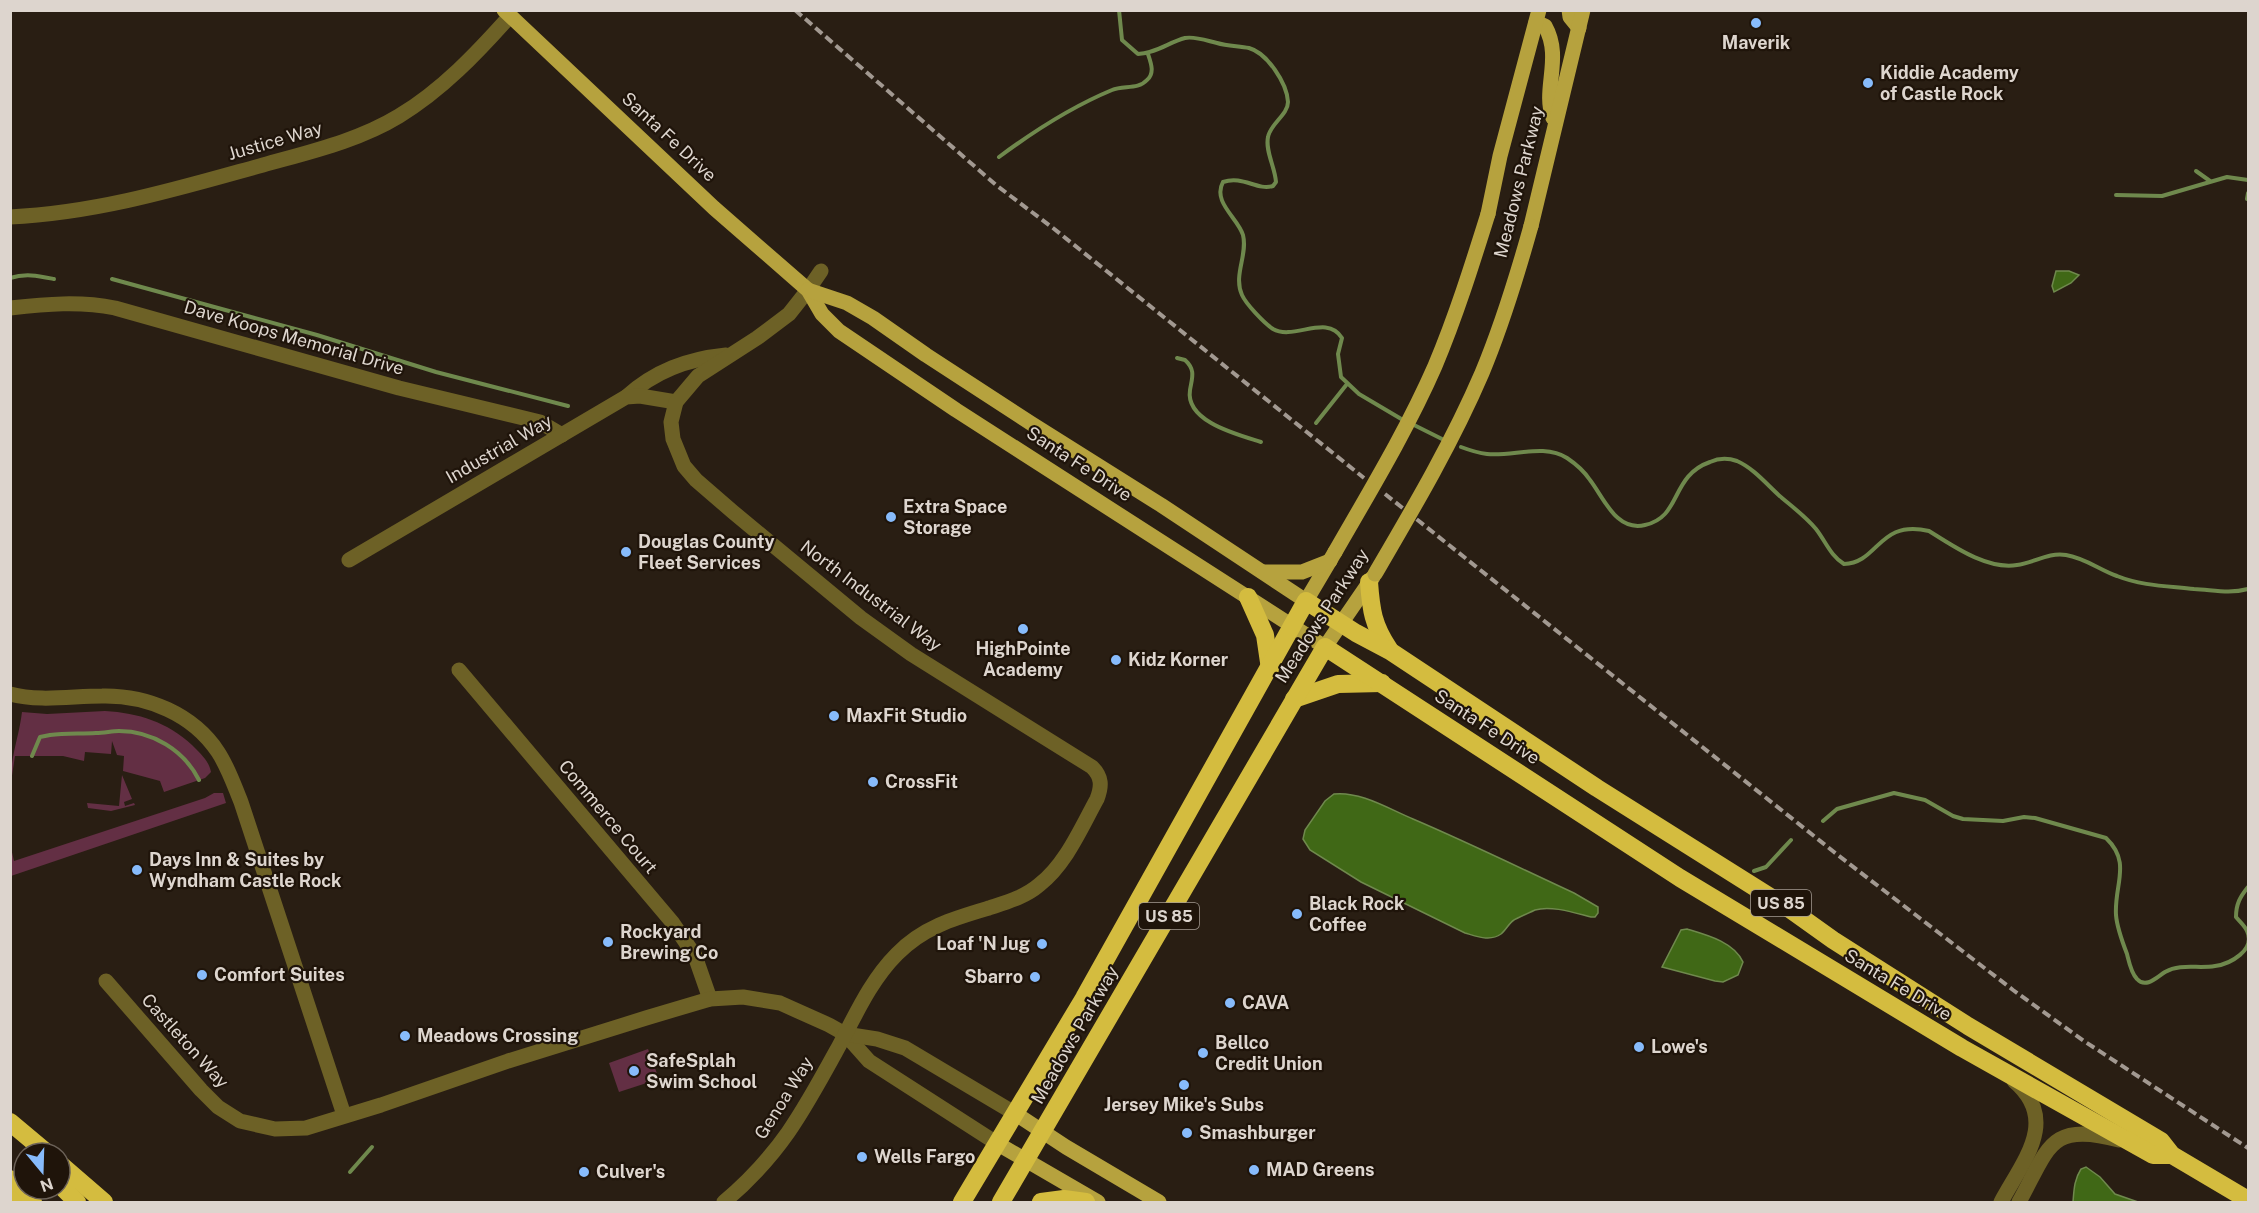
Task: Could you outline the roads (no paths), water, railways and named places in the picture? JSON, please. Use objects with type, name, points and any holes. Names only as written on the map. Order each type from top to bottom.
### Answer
[{"type":"highway","points":[[1372,578],[1372,616],[1390,651]]},
{"type":"highway","points":[[1248,597],[1265,635],[1270,669]]},
{"type":"highway","name":"Santa Fe Drive","points":[[1306,601],[1390,651],[1597,788],[1791,910],[1833,940],[1968,1026],[2161,1141],[2172,1155],[2248,1200]]},
{"type":"highway","name":"Meadows Parkway","points":[[962,1203],[1084,998],[1306,601]]},
{"type":"highway","name":"Santa Fe Drive","points":[[1325,647],[1680,878],[1962,1048],[2153,1155],[2172,1155]]},
{"type":"highway","name":"Meadows Parkway","points":[[1001,1203],[1325,647]]},
{"type":"highway","points":[[1294,699],[1338,684],[1382,683]]},
{"type":"highway","points":[[10,1122],[33,1141]]},
{"type":"highway","points":[[72,1175],[104,1203]]},
{"type":"highway","points":[[10,1179],[33,1203]]},
{"type":"highway","points":[[10,1199],[13,1203]]},
{"type":"highway","points":[[1041,1203],[1064,1199],[1086,1203]]},
{"type":"main road","points":[[1569,10],[1570,17],[1579,28]]},
{"type":"main road","name":"Meadows Parkway","points":[[1325,647],[1372,578],[1435,470],[1466,410],[1507,306],[1531,226],[1583,10]]},
{"type":"main road","name":"Santa Fe Drive","points":[[507,13],[714,208],[808,290],[829,322],[868,351],[1325,647]]},
{"type":"main road","points":[[1538,16],[1553,40],[1554,61],[1550,110],[1555,123]]},
{"type":"main road","name":"Meadows Parkway","points":[[1306,601],[1405,428],[1434,367],[1465,288],[1488,214],[1500,156],[1538,16]]},
{"type":"main road","name":"Santa Fe Drive","points":[[808,290],[847,303],[873,318],[1306,601]]},
{"type":"main road","points":[[1263,572],[1302,572],[1333,556]]},
{"type":"main road","points":[[1016,1114],[1159,1203]]},
{"type":"main road","points":[[998,1144],[1098,1203]]},
{"type":"street","name":"Justice Way","points":[[10,217],[73,212],[126,202],[318,149],[376,129],[415,106],[439,87],[466,63],[507,13]]},
{"type":"street","points":[[626,397],[640,396],[676,402],[698,376],[757,338],[789,314],[821,271]]},
{"type":"street","name":"Dave Koops Memorial Drive","points":[[10,308],[64,304],[116,308],[399,388],[540,422],[562,435]]},
{"type":"street","points":[[626,397],[653,376],[676,365],[702,357],[729,355]]},
{"type":"street","name":"Industrial Way","points":[[349,560],[626,397]]},
{"type":"street","name":"North Industrial Way","points":[[676,402],[672,422],[673,439],[684,466],[696,480],[861,618],[911,654],[1082,759],[1092,767],[1100,779]]},
{"type":"street","name":"Commerce Court","points":[[459,670],[679,932],[701,970],[710,999]]},
{"type":"street","points":[[10,694],[38,698],[117,696],[150,703],[185,719],[217,750],[227,767],[240,802],[345,1115]]},
{"type":"street","name":"Genoa Way","points":[[724,1203],[759,1170],[788,1135],[878,977],[893,958],[913,939],[943,922],[1016,899],[1045,880],[1066,854],[1097,799],[1100,779]]},
{"type":"street","name":"Castleton Way","points":[[106,981],[201,1090],[225,1112],[240,1121],[275,1129],[306,1128],[508,1061],[710,999],[742,997],[772,1001],[811,1016],[845,1034]]},
{"type":"street","points":[[845,1034],[878,1039],[905,1048],[1016,1114]]},
{"type":"street","points":[[845,1034],[869,1061],[998,1144]]},
{"type":"street","points":[[2000,1069],[2028,1095],[2036,1111],[2037,1125],[2033,1141],[2001,1203]]},
{"type":"street","points":[[2019,1203],[2047,1151],[2060,1138],[2069,1134],[2087,1134],[2134,1144]]},
{"type":"waterway","points":[[1119,10],[1122,40],[1138,54],[1151,52],[1185,38],[1193,38],[1249,48],[1263,56],[1275,70],[1284,86],[1288,102],[1285,111],[1269,132],[1267,142],[1276,182],[1273,186],[1267,187],[1230,180],[1223,182],[1220,189],[1223,203],[1243,235],[1244,250],[1239,280],[1242,295],[1273,329],[1291,332],[1319,327],[1336,331],[1342,338],[1338,354],[1341,377],[1359,394],[1403,420]]},
{"type":"waterway","points":[[999,157],[1039,129],[1082,104],[1112,90],[1143,83],[1152,71],[1148,54]]},
{"type":"waterway","points":[[2196,171],[2210,181]]},
{"type":"waterway","points":[[2116,195],[2162,196],[2227,177],[2248,180]]},
{"type":"waterway","points":[[2247,199],[2248,193]]},
{"type":"waterway","points":[[10,278],[27,275],[54,279]]},
{"type":"waterway","points":[[112,279],[317,335],[436,372],[568,406]]},
{"type":"waterway","points":[[1177,358],[1185,360],[1191,367],[1191,401],[1196,411],[1215,425],[1261,442]]},
{"type":"waterway","points":[[1316,423],[1347,384]]},
{"type":"waterway","points":[[1410,423],[1442,439]]},
{"type":"waterway","points":[[1461,447],[1487,454],[1538,451],[1558,454],[1570,460],[1582,471],[1619,519],[1635,526],[1657,521],[1665,514],[1688,477],[1697,468],[1717,460],[1737,461],[1755,473],[1808,520],[1844,564],[1856,562],[1865,557],[1889,536],[1899,531],[1912,529],[1929,531],[1971,556],[1994,564],[2017,565],[2059,554],[2080,559],[2117,576],[2145,584],[2221,591],[2248,589]]},
{"type":"waterway","points":[[32,756],[40,737],[61,734],[131,732],[155,739],[176,751],[193,769],[199,780]]},
{"type":"waterway","points":[[1823,821],[1837,809],[1894,793],[1925,800],[1963,819],[2003,821],[2024,817],[2035,818],[2106,838],[2114,847],[2120,865],[2116,904],[2119,930],[2133,974],[2144,983],[2171,969],[2215,966],[2240,955],[2245,950],[2249,938],[2246,929],[2236,917],[2236,912],[2239,901],[2248,887]]},
{"type":"waterway","points":[[1754,871],[1766,867],[1791,840]]},
{"type":"waterway","points":[[350,1172],[372,1147]]},
{"type":"railway","points":[[795,10],[996,185],[1053,228],[1364,478]]},
{"type":"railway","points":[[1385,494],[1834,852],[2013,990],[2084,1041],[2248,1148]]},
{"type":"place","name":"Maverik","points":[[1756,23]]},
{"type":"place","name":"Kiddie Academy of Castle Rock","points":[[1868,83]]},
{"type":"place","name":"Extra Space Storage","points":[[891,517]]},
{"type":"place","name":"Douglas County Fleet Services","points":[[626,552]]},
{"type":"place","name":"HighPointe Academy","points":[[1023,629]]},
{"type":"place","name":"Kidz Korner","points":[[1116,660]]},
{"type":"place","name":"MaxFit Studio","points":[[834,716]]},
{"type":"place","name":"CrossFit","points":[[873,782]]},
{"type":"place","name":"Days Inn & Suites by Wyndham Castle Rock","points":[[137,870]]},
{"type":"place","name":"Black Rock Coffee","points":[[1297,914]]},
{"type":"place","name":"Rockyard Brewing Co","points":[[608,942]]},
{"type":"place","name":"Loaf 'N Jug","points":[[1042,944]]},
{"type":"place","name":"Comfort Suites","points":[[202,975]]},
{"type":"place","name":"Sbarro","points":[[1035,977]]},
{"type":"place","name":"CAVA","points":[[1230,1003]]},
{"type":"place","name":"Meadows Crossing","points":[[405,1036]]},
{"type":"place","name":"Lowe's","points":[[1639,1047]]},
{"type":"place","name":"Bellco Credit Union","points":[[1203,1053]]},
{"type":"place","name":"SafeSplah Swim School","points":[[634,1071]]},
{"type":"place","name":"Jersey Mike's Subs","points":[[1184,1085]]},
{"type":"place","name":"Smashburger","points":[[1187,1133]]},
{"type":"place","name":"Wells Fargo","points":[[862,1157]]},
{"type":"place","name":"MAD Greens","points":[[1254,1170]]},
{"type":"place","name":"Culver's","points":[[584,1172]]}]
